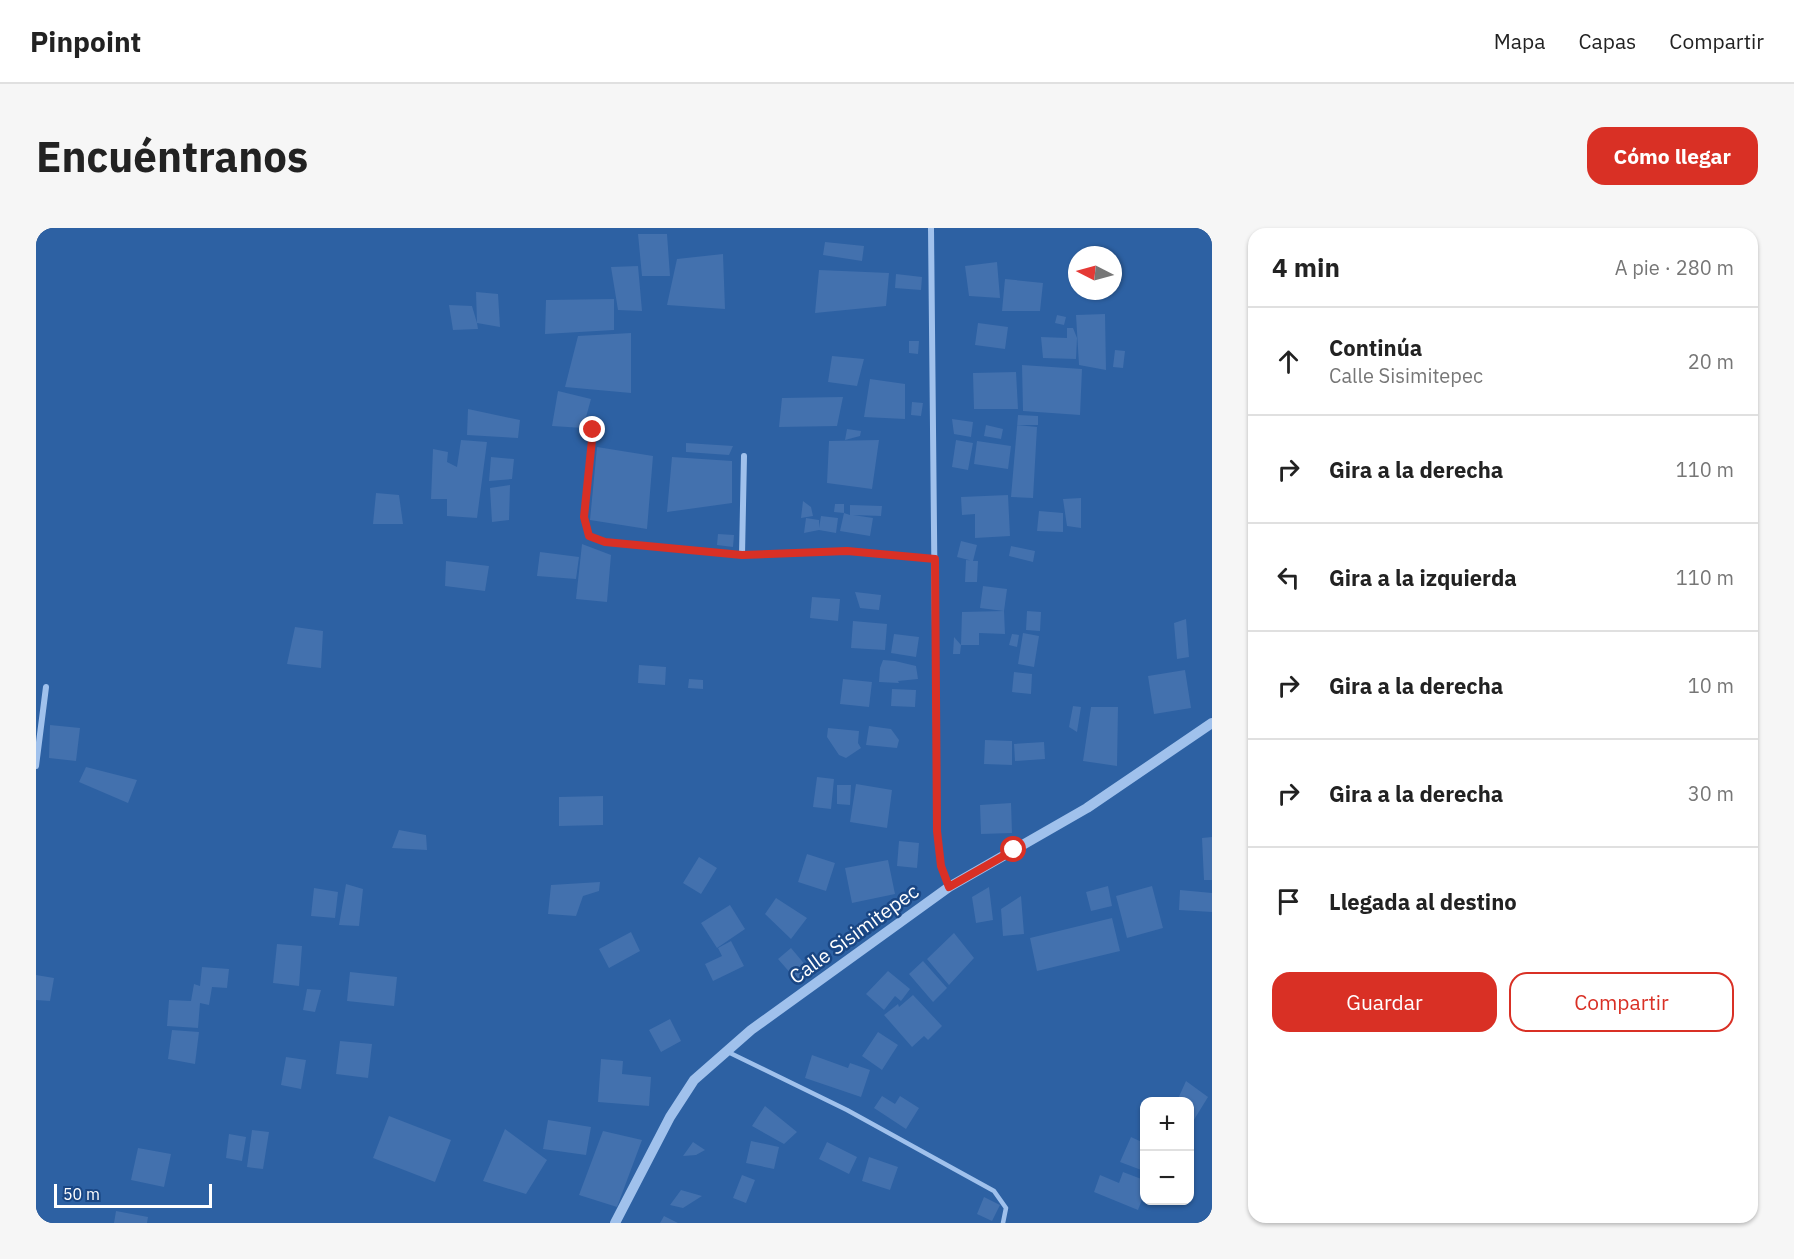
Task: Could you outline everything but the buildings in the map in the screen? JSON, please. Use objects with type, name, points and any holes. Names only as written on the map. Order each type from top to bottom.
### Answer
[{"type":"street","points":[[931,228],[937,831],[941,866],[949,887]]},
{"type":"street","points":[[593,430],[584,517],[589,536],[605,542],[742,555],[847,551],[935,559]]},
{"type":"street","points":[[742,555],[744,456]]},
{"type":"street","points":[[36,766],[46,687]]},
{"type":"street","name":"Calle Sisimitepec","points":[[615,1223],[670,1117],[694,1080],[725,1051],[760,1023],[949,887],[1087,808],[1212,723]]},
{"type":"lane","points":[[725,1051],[847,1110],[994,1191],[1006,1208],[1003,1223]]},
{"type":"shaded area","points":[[36,228],[1212,228],[1212,1223],[36,1223]]},
{"type":"route","points":[[593,430],[584,517],[589,536],[605,542],[742,555],[847,551],[935,559],[937,831],[941,866],[949,887],[1014,850]]}]
